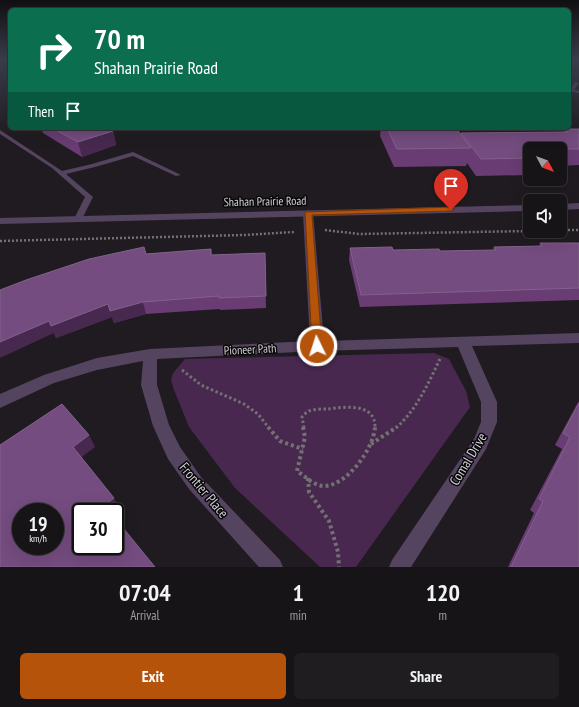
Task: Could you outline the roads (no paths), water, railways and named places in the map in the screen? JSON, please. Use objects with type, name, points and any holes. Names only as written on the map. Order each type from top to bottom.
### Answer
[{"type":"street","points":[[567,207],[579,206]]},
{"type":"street","name":"Shahan Prairie Road","points":[[0,221],[523,208]]},
{"type":"street","points":[[308,213],[317,346]]},
{"type":"street","name":"Pioneer Path","points":[[0,401],[49,379],[97,364],[150,354],[317,346],[579,338]]},
{"type":"street","name":"Comal Drive","points":[[399,567],[480,444],[489,422],[489,402],[463,341]]},
{"type":"street","name":"Frontier Place","points":[[150,354],[149,385],[161,426],[174,453],[195,483],[273,567]]},
{"type":"lane","points":[[0,132],[3,136],[60,173],[88,197],[78,219]]},
{"type":"lane","points":[[60,173],[93,166],[133,154],[178,175]]}]
